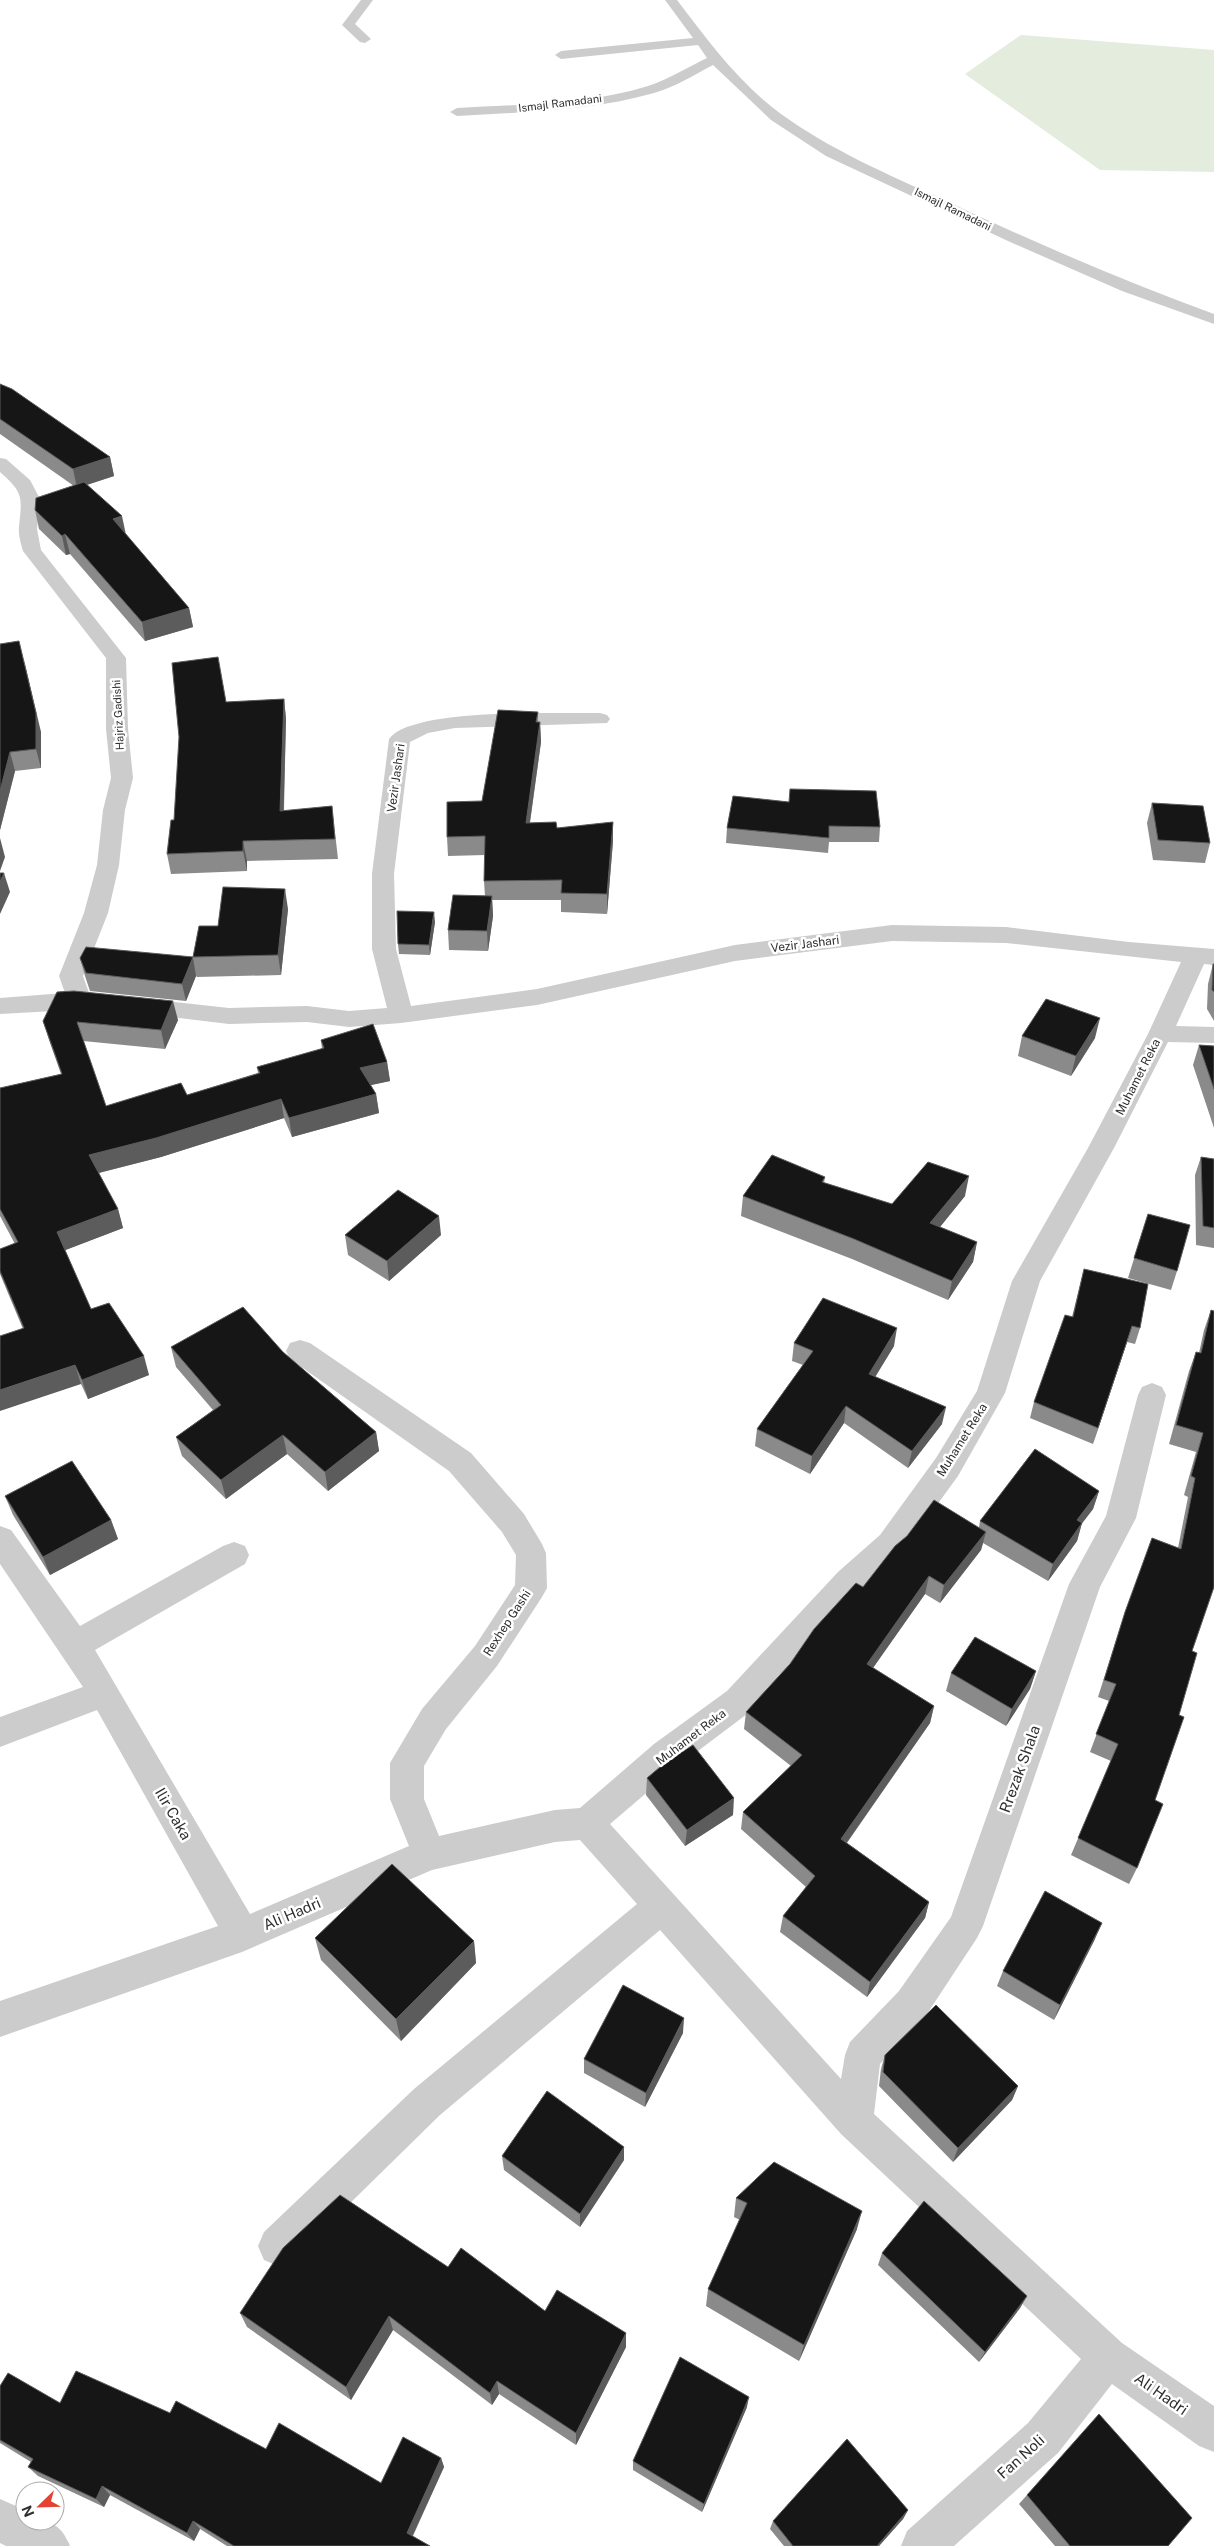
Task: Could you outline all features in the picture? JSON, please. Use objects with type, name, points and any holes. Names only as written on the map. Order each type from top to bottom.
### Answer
[{"type":"street","points":[[365,38],[348,25],[367,0]]},
{"type":"street","name":"Ismajl Ramadani","points":[[677,3],[700,40],[715,59],[776,116],[831,153],[1013,238],[1128,288],[1214,319]]},
{"type":"street","points":[[561,55],[700,40]]},
{"type":"street","name":"Ismajl Ramadani","points":[[457,112],[573,103],[641,91],[671,82],[715,59]]},
{"type":"street","name":"Hajriz Gadishi","points":[[0,463],[24,484],[32,499],[28,530],[32,551],[116,658],[116,729],[122,778],[114,810],[108,865],[96,913],[71,976],[79,1000]]},
{"type":"street","name":"Vezir Jashari","points":[[401,1015],[384,949],[383,874],[400,739],[422,728],[455,722],[600,719]]},
{"type":"street","name":"Vezir Jashari","points":[[0,1006],[79,1000],[229,1016],[307,1014],[349,1019],[401,1015],[537,997],[735,953],[892,933],[1006,935],[1129,950],[1205,956]]},
{"type":"street","name":"Muhamet Reka","points":[[587,1822],[666,1755],[739,1701],[849,1581],[891,1544],[947,1467],[992,1393],[1026,1281],[1102,1148],[1160,1034],[1205,956]]},
{"type":"street","points":[[1160,1034],[1214,1035]]},
{"type":"street","name":"Rexhep Gashi","points":[[300,1352],[460,1462],[513,1523],[530,1553],[531,1588],[486,1656],[434,1719],[407,1763],[407,1799],[430,1854]]},
{"type":"street","name":"Rrezak Shala","points":[[854,2121],[863,2055],[912,2004],[965,1926],[1085,1584],[1121,1518],[1152,1395]]},
{"type":"street","name":"Ilir Caka","points":[[0,1539],[75,1645],[105,1693],[242,1935]]},
{"type":"street","points":[[75,1645],[234,1555]]},
{"type":"street","points":[[0,1732],[105,1693]]},
{"type":"street","name":"Ali Hadri","points":[[0,2019],[242,1935],[430,1854],[555,1826],[587,1822],[854,2121],[1108,2357],[1214,2431]]},
{"type":"street","points":[[278,2246],[427,2102],[662,1906]]},
{"type":"street","name":"Fan Noli","points":[[922,2546],[1043,2438],[1108,2357]]},
{"type":"street","points":[[0,2520],[49,2546]]},
{"type":"green space","points":[[1021,35],[1214,50],[1214,172],[1100,170],[965,74]]},
{"type":"building","points":[[0,384],[12,389],[110,457],[73,469],[0,419]]},
{"type":"building","points":[[84,482],[122,516],[113,519],[189,608],[142,622],[65,534],[62,536],[35,510],[36,498]]},
{"type":"building","points":[[19,641],[36,713],[36,749],[10,752],[0,791],[0,644]]},
{"type":"building","points":[[218,657],[226,702],[284,699],[280,811],[332,806],[335,839],[243,841],[243,851],[167,854],[171,820],[174,820],[179,737],[172,663]]},
{"type":"building","points":[[498,710],[538,712],[536,722],[540,722],[526,823],[556,822],[557,828],[613,822],[607,894],[561,893],[562,880],[484,881],[485,836],[447,837],[447,802],[482,801]]},
{"type":"building","points":[[790,789],[876,791],[880,827],[829,826],[829,838],[727,828],[733,796],[789,802]]},
{"type":"building","points":[[1152,803],[1203,806],[1210,843],[1158,840]]},
{"type":"building","points":[[0,873],[4,873],[0,882]]},
{"type":"building","points":[[223,887],[285,889],[278,955],[193,957],[199,926],[218,926]]},
{"type":"building","points":[[453,895],[492,896],[487,931],[448,930]]},
{"type":"building","points":[[397,911],[434,912],[429,945],[398,944]]},
{"type":"building","points":[[86,947],[193,957],[182,984],[86,973],[80,958]]},
{"type":"building","points":[[1214,964],[1214,992],[1212,990]]},
{"type":"building","points":[[74,991],[173,1001],[161,1030],[77,1022],[106,1106],[181,1083],[187,1095],[260,1073],[257,1067],[324,1048],[321,1040],[373,1024],[387,1062],[360,1068],[376,1094],[289,1118],[281,1099],[156,1138],[89,1155],[118,1209],[57,1232],[91,1309],[109,1303],[144,1356],[82,1380],[75,1365],[0,1390],[0,1336],[24,1328],[0,1271],[0,1249],[18,1242],[0,1209],[0,1088],[62,1074],[43,1021],[57,992]]},
{"type":"building","points":[[1046,999],[1100,1018],[1076,1056],[1022,1036]]},
{"type":"building","points":[[1199,1045],[1214,1046],[1214,1089]]},
{"type":"building","points":[[772,1155],[825,1177],[822,1182],[892,1204],[928,1162],[969,1176],[930,1223],[977,1242],[952,1281],[854,1239],[743,1196]]},
{"type":"building","points":[[1201,1157],[1214,1159],[1214,1228],[1203,1226]]},
{"type":"building","points":[[398,1190],[439,1216],[387,1261],[345,1235]]},
{"type":"building","points":[[1148,1214],[1190,1225],[1177,1271],[1134,1258]]},
{"type":"building","points":[[1084,1269],[1148,1284],[1140,1328],[1132,1326],[1098,1428],[1034,1402],[1065,1315],[1073,1317]]},
{"type":"building","points":[[823,1298],[897,1328],[869,1374],[946,1407],[912,1451],[846,1406],[812,1456],[757,1429],[813,1351],[794,1343]]},
{"type":"building","points":[[243,1307],[283,1352],[376,1432],[325,1472],[283,1435],[221,1480],[176,1437],[221,1405],[171,1347]]},
{"type":"building","points":[[1211,1310],[1214,1311],[1214,1587],[1192,1651],[1197,1653],[1179,1715],[1184,1717],[1155,1800],[1163,1804],[1137,1868],[1078,1838],[1118,1744],[1096,1734],[1116,1684],[1104,1680],[1125,1612],[1152,1538],[1181,1549],[1195,1478],[1191,1476],[1203,1433],[1176,1425],[1196,1352],[1201,1353]]},
{"type":"building","points":[[1035,1449],[1099,1491],[1077,1520],[1082,1523],[1053,1564],[980,1521]]},
{"type":"building","points":[[72,1461],[111,1520],[43,1557],[5,1496]]},
{"type":"building","points":[[934,1500],[986,1532],[944,1585],[929,1576],[867,1664],[934,1706],[841,1839],[929,1902],[870,1982],[783,1916],[815,1876],[743,1812],[802,1755],[746,1712],[790,1664],[814,1629],[856,1583],[863,1587],[895,1546],[907,1536]]},
{"type":"building","points":[[975,1637],[1036,1671],[1012,1709],[951,1673]]},
{"type":"building","points":[[693,1745],[734,1798],[687,1830],[647,1778],[666,1762]]},
{"type":"building","points":[[392,1864],[474,1941],[396,2019],[315,1938]]},
{"type":"building","points":[[1045,1891],[1102,1923],[1060,2005],[1003,1971]]},
{"type":"building","points":[[623,1985],[684,2018],[646,2093],[584,2059]]},
{"type":"building","points":[[936,2005],[1018,2086],[958,2148],[883,2072],[885,2055]]},
{"type":"building","points":[[547,2091],[624,2147],[580,2214],[502,2156]]},
{"type":"building","points":[[774,2162],[862,2211],[804,2345],[708,2289],[747,2203],[736,2198]]},
{"type":"building","points":[[340,2195],[448,2267],[461,2248],[545,2311],[557,2290],[626,2333],[576,2433],[497,2381],[490,2393],[389,2316],[346,2387],[240,2313],[283,2248]]},
{"type":"building","points":[[924,2201],[1027,2296],[985,2352],[882,2253]]},
{"type":"building","points":[[680,2357],[749,2397],[704,2504],[633,2461]]},
{"type":"building","points":[[76,2371],[170,2413],[176,2401],[266,2449],[279,2423],[381,2483],[403,2437],[441,2458],[407,2533],[430,2546],[234,2546],[193,2521],[187,2533],[102,2486],[96,2499],[65,2484],[65,2481],[58,2481],[28,2467],[33,2459],[0,2440],[0,2386],[8,2373],[60,2403]]},
{"type":"building","points":[[1099,2414],[1192,2518],[1168,2546],[1070,2546],[1027,2495]]},
{"type":"building","points":[[847,2439],[908,2510],[877,2546],[793,2546],[773,2521]]}]
